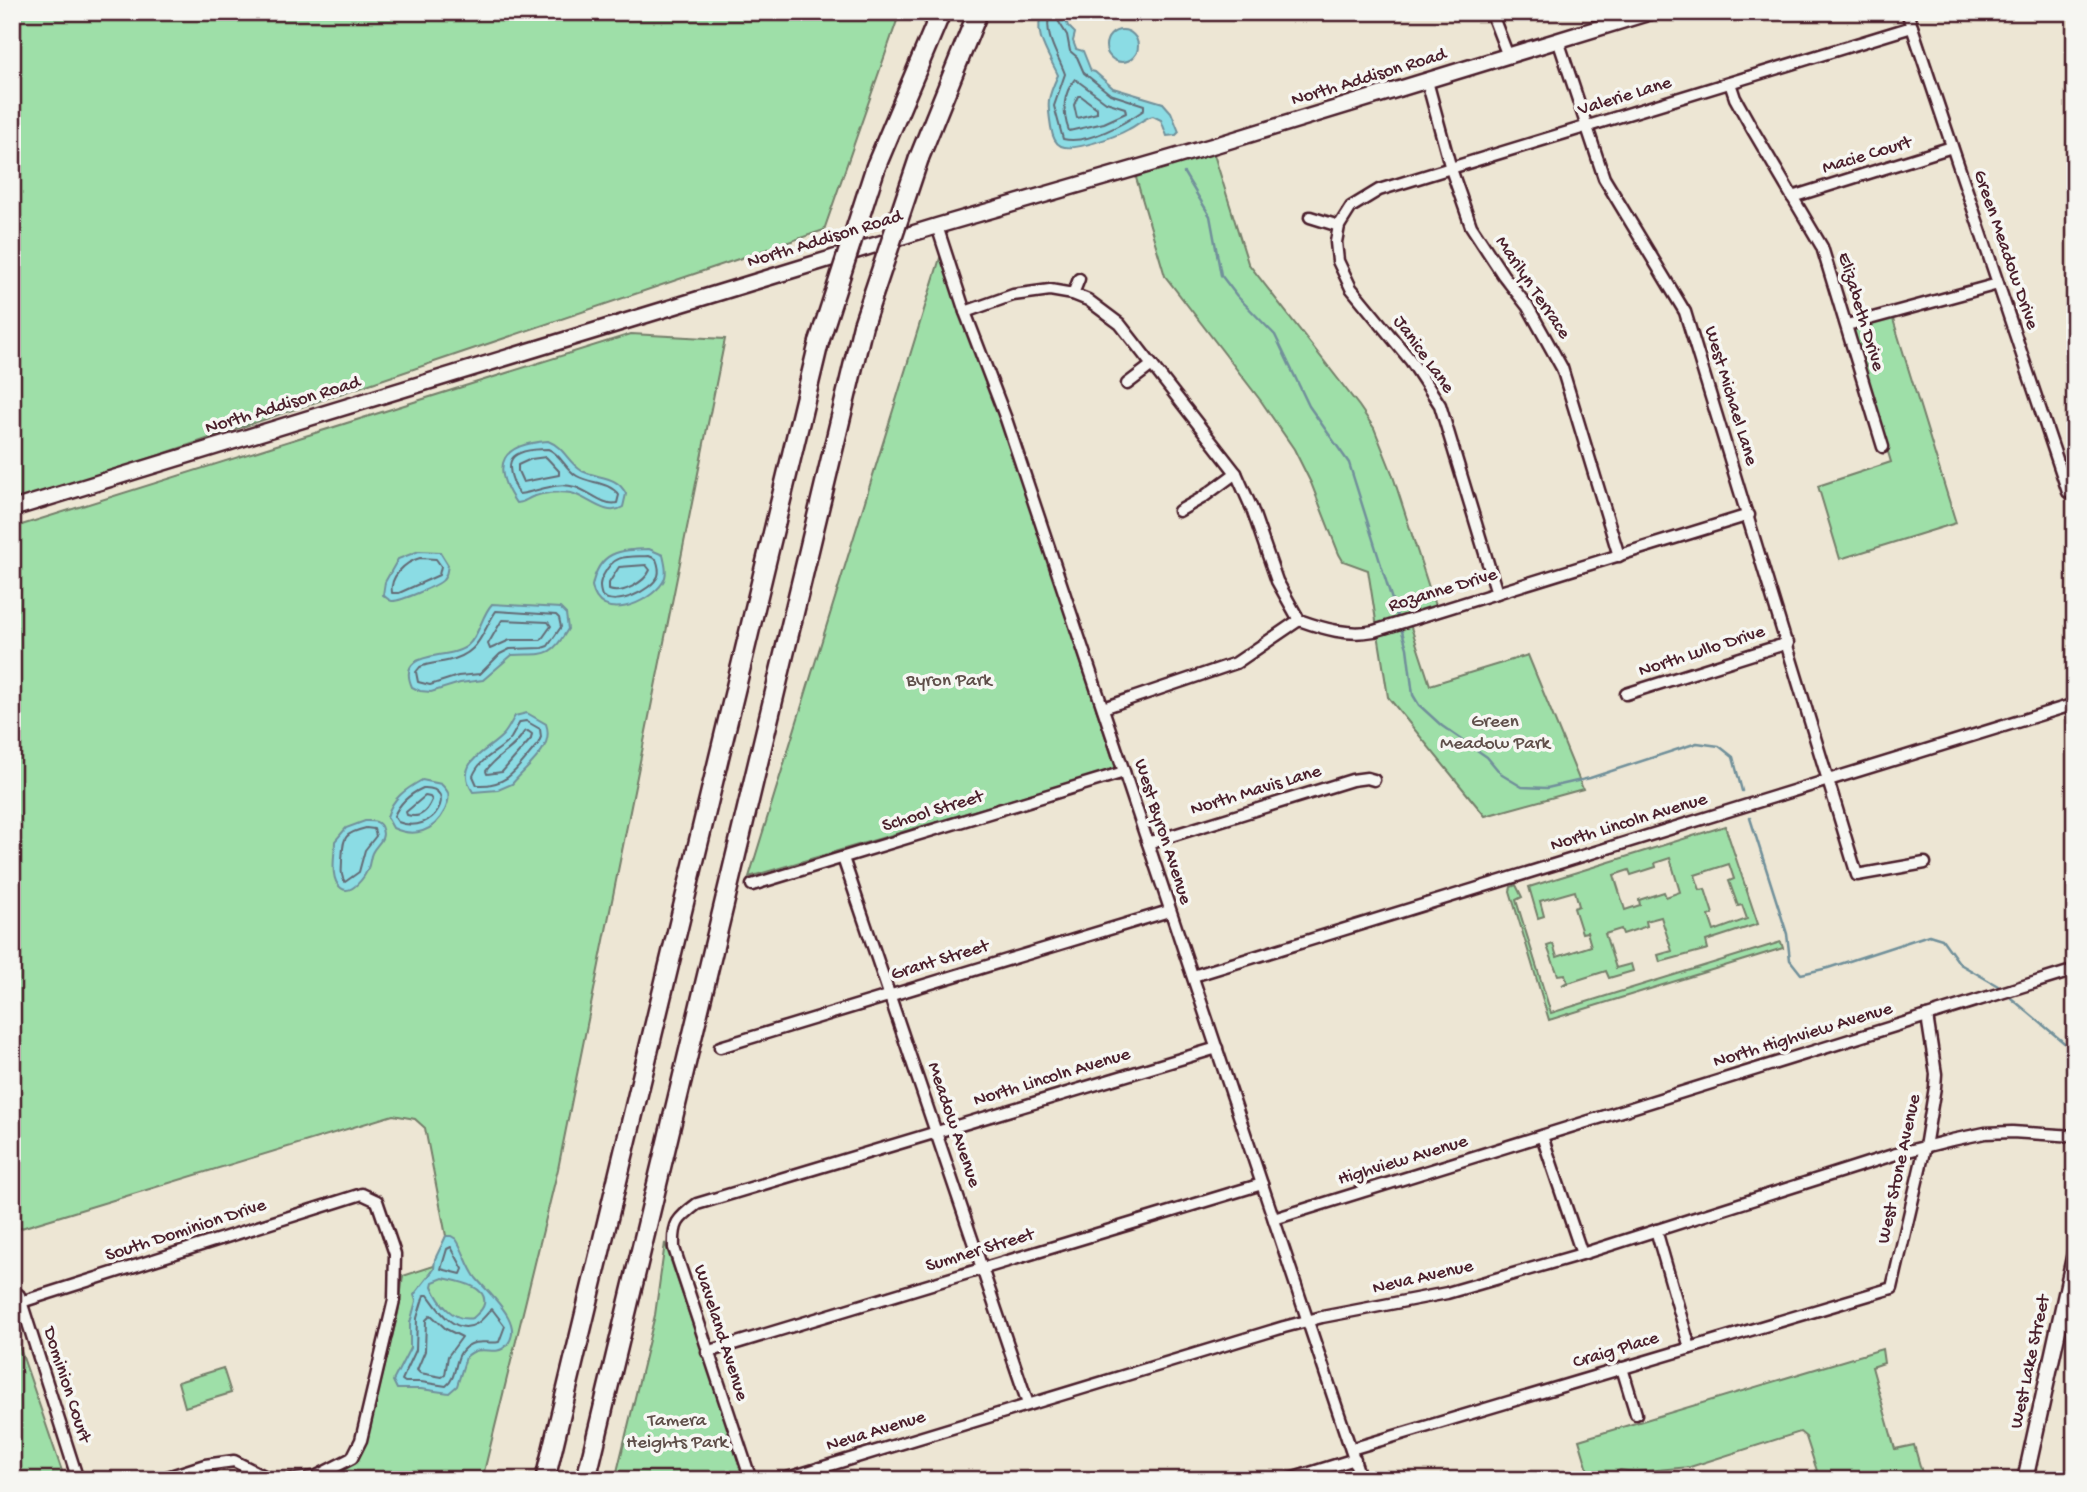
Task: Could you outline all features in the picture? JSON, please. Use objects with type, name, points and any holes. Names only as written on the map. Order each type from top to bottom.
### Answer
[{"type":"highway","points":[[545,1480],[819,342],[876,166],[941,12]]},
{"type":"highway","points":[[586,1480],[863,325],[919,158],[978,12]]},
{"type":"street","points":[[1491,12],[1508,56]]},
{"type":"street","name":"North Addison Road","points":[[12,509],[937,226],[1651,12]]},
{"type":"street","name":"Green Meadow Drive","points":[[1907,12],[2068,492],[2075,490]]},
{"type":"street","name":"Valerie Lane","points":[[1339,226],[1351,207],[1378,190],[1912,27]]},
{"type":"street","name":"West Michael Lane","points":[[1558,40],[1604,178],[1685,312],[1857,875],[1925,863]]},
{"type":"street","name":"Marilyn Terrace","points":[[1427,81],[1463,207],[1480,243],[1528,307],[1558,358],[1619,556]]},
{"type":"street","name":"Elizabeth Drive","points":[[1730,83],[1735,98],[1754,132],[1822,247],[1883,447]]},
{"type":"street","name":"Macie Court","points":[[1793,197],[1952,147]]},
{"type":"street","points":[[1310,217],[1339,226]]},
{"type":"street","name":"West Byron Avenue","points":[[937,226],[965,312],[1006,419],[1355,1460]]},
{"type":"street","name":"Janice Lane","points":[[1339,226],[1336,242],[1338,261],[1345,278],[1411,360],[1440,405],[1497,593]]},
{"type":"street","points":[[1073,294],[1079,279]]},
{"type":"street","points":[[1847,326],[1998,284]]},
{"type":"street","points":[[965,312],[1032,291],[1050,290],[1073,294],[1104,310],[1120,324],[1236,473],[1252,509],[1277,581],[1299,620],[1236,663],[1103,708]]},
{"type":"street","points":[[1127,384],[1152,365]]},
{"type":"street","points":[[1179,511],[1236,473]]},
{"type":"street","name":"Rozanne Drive","points":[[1299,620],[1346,633],[1362,633],[1749,515]]},
{"type":"street","name":"North Lullo Drive","points":[[1626,694],[1788,643]]},
{"type":"street","name":"North Lincoln Avenue","points":[[1193,976],[2075,704]]},
{"type":"street","name":"School Street","points":[[752,886],[1124,772]]},
{"type":"street","name":"North Mavis Lane","points":[[1148,843],[1352,780],[1374,780]]},
{"type":"street","name":"Meadow Avenue","points":[[843,858],[1028,1404]]},
{"type":"street","name":"Grant Street","points":[[720,1047],[1169,911]]},
{"type":"street","name":"North Highview Avenue","points":[[1542,1136],[2075,970]]},
{"type":"street","name":"West Stone Avenue","points":[[1892,1287],[1925,1147],[1936,1074],[1927,1016]]},
{"type":"street","name":"North Lincoln Avenue","points":[[697,1204],[1217,1048]]},
{"type":"street","name":"Neva Avenue","points":[[781,1480],[1308,1321],[1447,1293],[1582,1254],[1925,1147],[1985,1133],[2075,1136]]},
{"type":"street","points":[[1542,1136],[1582,1254]]},
{"type":"street","name":"Highview Avenue","points":[[1274,1219],[1542,1136]]},
{"type":"street","name":"Sumner Street","points":[[707,1352],[1262,1184]]},
{"type":"street","name":"South Dominion Drive","points":[[17,1296],[362,1194],[377,1200],[395,1254],[394,1300],[361,1440],[352,1458],[315,1477],[286,1480]]},
{"type":"street","name":"Waveland Avenue","points":[[697,1204],[680,1217],[673,1230],[674,1248],[751,1480]]},
{"type":"street","points":[[1656,1230],[1690,1348]]},
{"type":"street","name":"West Lake Street","points":[[2025,1480],[2075,1253]]},
{"type":"street","name":"Craig Place","points":[[1351,1449],[1892,1287]]},
{"type":"street","name":"Dominion Court","points":[[17,1296],[78,1480]]},
{"type":"street","points":[[1622,1368],[1636,1414]]},
{"type":"street","points":[[1287,1480],[1355,1460],[1362,1480]]},
{"type":"street","points":[[158,1480],[205,1465],[234,1461],[272,1480]]},
{"type":"street","points":[[819,1468],[823,1480]]},
{"type":"green space","points":[[12,12],[900,12],[824,230],[12,505]]},
{"type":"green space","name":"Green Meadow Park","points":[[1212,148],[1248,263],[1374,428],[1392,473],[1436,609],[1408,618],[1430,685],[1528,655],[1583,789],[1485,816],[1388,697],[1368,570],[1343,561],[1294,449],[1261,401],[1165,276],[1134,171]]},
{"type":"green space","name":"Byron Park","points":[[944,245],[1116,769],[749,877]]},
{"type":"green space","points":[[1892,316],[1956,523],[1840,559],[1818,486],[1891,462],[1850,326]]},
{"type":"green space","points":[[631,334],[725,339],[558,1169],[482,1480],[321,1480],[349,1467],[362,1450],[398,1313],[403,1276],[434,1266],[446,1236],[425,1128],[415,1119],[393,1115],[18,1229],[12,1234],[12,528]]},
{"type":"green space","points":[[1725,826],[1758,924],[1706,941],[1708,949],[1660,962],[1658,955],[1672,951],[1661,917],[1646,921],[1647,926],[1623,934],[1621,929],[1605,934],[1616,968],[1631,964],[1633,971],[1609,978],[1606,971],[1562,985],[1567,982],[1565,974],[1558,975],[1547,946],[1553,944],[1557,957],[1591,946],[1587,932],[1582,933],[1574,908],[1579,906],[1575,891],[1540,901],[1544,916],[1538,918],[1529,887]],"holes":[[[1670,858],[1680,892],[1666,897],[1664,892],[1639,900],[1640,905],[1625,910],[1614,875],[1629,870],[1631,875],[1656,867],[1655,863]],[[1729,864],[1734,879],[1729,881],[1738,906],[1742,905],[1747,919],[1714,931],[1709,916],[1713,914],[1705,889],[1700,890],[1695,875]]]},
{"type":"green space","points":[[1516,885],[1522,897],[1516,900],[1551,1013],[1781,942],[1783,948],[1549,1020],[1510,891],[1511,887]]},
{"type":"green space","name":"Tamera Heights Park","points":[[665,1243],[746,1480],[615,1480],[655,1315]]},
{"type":"green space","points":[[12,1325],[65,1480],[12,1480]]},
{"type":"green space","points":[[1882,1349],[1884,1363],[1872,1367],[1895,1449],[1914,1445],[1924,1480],[1820,1480],[1806,1437],[1800,1432],[1690,1467],[1635,1472],[1620,1470],[1604,1480],[1591,1480],[1579,1440]]},
{"type":"green space","points":[[223,1368],[231,1393],[185,1407],[178,1382]]},
{"type":"water","points":[[1043,12],[1063,12],[1068,26],[1075,33],[1073,41],[1076,49],[1083,51],[1091,71],[1113,88],[1163,103],[1171,112],[1179,132],[1167,136],[1161,120],[1153,116],[1123,132],[1095,142],[1075,147],[1059,145],[1052,132],[1049,106],[1050,95],[1058,75],[1040,36],[1040,19]]},
{"type":"water","points":[[1122,30],[1133,35],[1138,46],[1133,57],[1122,62],[1111,57],[1106,46],[1111,35]]},
{"type":"water","points":[[548,441],[558,447],[582,471],[618,484],[626,494],[623,507],[610,510],[577,495],[561,492],[541,494],[516,503],[503,477],[505,458],[520,446]]},
{"type":"water","points":[[649,549],[663,555],[665,565],[665,579],[657,590],[637,603],[614,607],[604,605],[597,598],[592,586],[595,574],[605,559],[628,550]]},
{"type":"water","points":[[419,551],[440,552],[448,565],[444,578],[434,586],[410,596],[396,601],[388,599],[383,595],[385,582],[398,559]]},
{"type":"water","points":[[492,604],[560,608],[566,614],[568,629],[551,650],[539,654],[512,655],[483,680],[460,683],[431,692],[412,687],[409,675],[411,666],[417,661],[467,646]]},
{"type":"water","points":[[527,713],[546,724],[548,733],[538,757],[512,784],[498,790],[473,792],[468,782],[469,766],[503,735],[515,716]]},
{"type":"water","points":[[422,780],[441,784],[448,792],[445,810],[435,824],[423,831],[408,833],[393,828],[387,817],[392,804]]},
{"type":"water","points":[[365,821],[379,824],[383,836],[372,853],[364,876],[353,888],[345,890],[335,879],[335,841],[346,828]]},
{"type":"water","points":[[446,1236],[456,1239],[476,1278],[504,1310],[512,1328],[511,1337],[502,1349],[477,1351],[466,1357],[457,1386],[449,1393],[397,1389],[393,1381],[410,1348],[410,1323],[416,1301],[414,1295],[434,1269],[435,1259]],"holes":[[[443,1278],[470,1285],[481,1292],[484,1298],[480,1312],[473,1318],[466,1318],[448,1310],[432,1286],[433,1282]]]},
{"type":"waterway","points":[[1184,173],[1210,216],[1221,275],[1237,296],[1275,335],[1309,406],[1349,463],[1398,619]]},
{"type":"waterway","points":[[1400,625],[1407,648],[1413,695],[1419,705],[1442,726],[1487,757],[1502,775],[1522,787],[1547,788],[1590,778],[1697,743],[1719,746],[1733,757],[1742,791]]},
{"type":"waterway","points":[[1750,818],[1787,934],[1790,960],[1801,974],[1828,968],[1929,935],[1942,939],[1960,964],[1998,986]]},
{"type":"waterway","points":[[2011,998],[2075,1052]]}]
